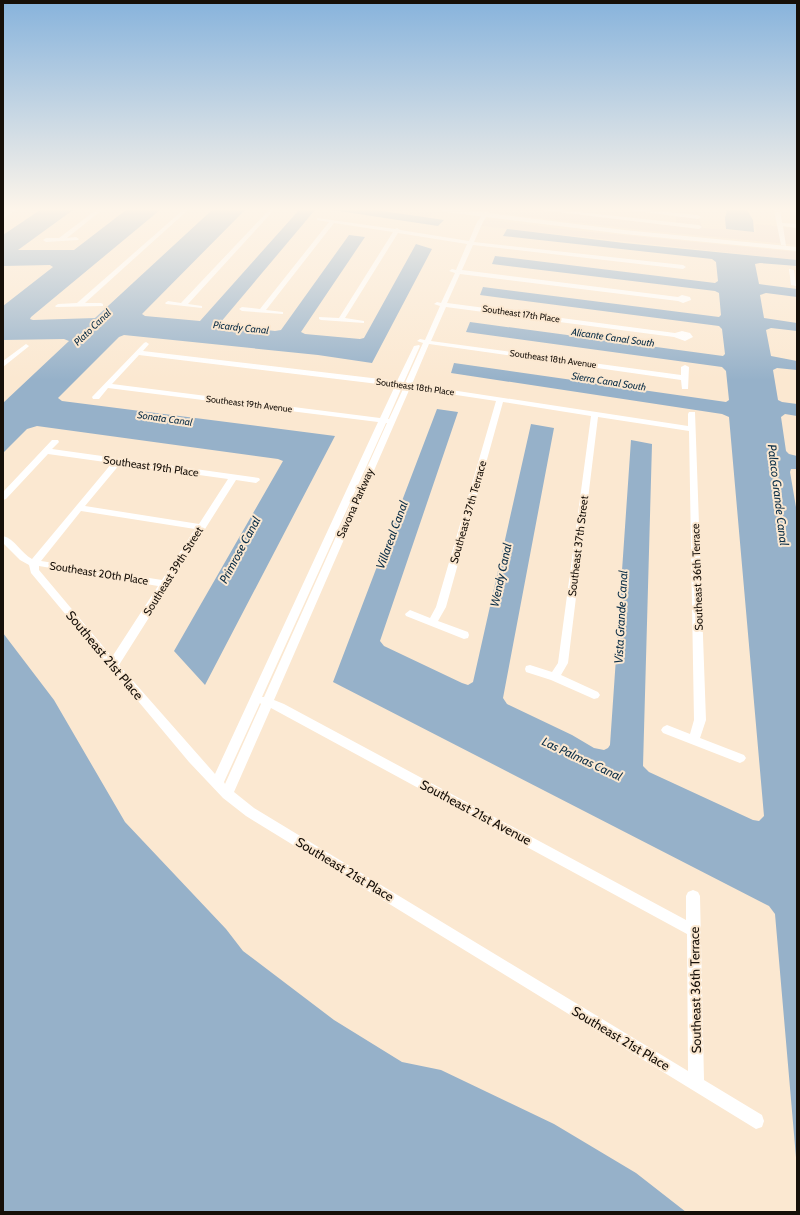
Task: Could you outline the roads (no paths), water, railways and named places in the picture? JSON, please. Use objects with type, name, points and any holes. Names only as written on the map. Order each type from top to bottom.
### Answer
[{"type":"street","points":[[79,306],[123,267]]},
{"type":"street","points":[[183,305],[219,267]]},
{"type":"street","points":[[262,311],[297,267]]},
{"type":"street","points":[[341,320],[374,267]]},
{"type":"street","name":"Savona Parkway","points":[[217,784],[336,522],[387,421],[457,267]]},
{"type":"street","points":[[658,267],[683,270],[683,267]]},
{"type":"street","points":[[791,270],[795,277],[794,285]]},
{"type":"street","points":[[455,271],[683,299]]},
{"type":"street","points":[[168,303],[200,307]]},
{"type":"street","name":"Southeast 17th Place","points":[[440,304],[683,336]]},
{"type":"street","points":[[58,306],[101,305]]},
{"type":"street","points":[[242,309],[282,313]]},
{"type":"street","points":[[321,318],[362,322]]},
{"type":"street","name":"Southeast 18th Avenue","points":[[423,341],[685,378]]},
{"type":"street","points":[[96,397],[146,344]]},
{"type":"street","points":[[3,365],[6,359],[26,346]]},
{"type":"street","name":"Southeast 18th Place","points":[[138,353],[404,385],[692,429]]},
{"type":"street","points":[[685,367],[685,387]]},
{"type":"street","name":"Southeast 19th Avenue","points":[[107,386],[387,421]]},
{"type":"street","name":"Southeast 37th Terrace","points":[[432,622],[441,607],[500,399]]},
{"type":"street","name":"Southeast 37th Street","points":[[555,677],[563,663],[595,414]]},
{"type":"street","name":"Southeast 36th Terrace","points":[[692,414],[700,705],[700,727],[694,739]]},
{"type":"street","name":"Savona Parkway","points":[[227,794],[269,702],[346,524],[387,421]]},
{"type":"street","points":[[3,497],[54,442]]},
{"type":"street","name":"Southeast 19th Place","points":[[46,451],[256,480]]},
{"type":"street","points":[[3,539],[25,559],[34,563],[118,461]]},
{"type":"street","name":"Southeast 39th Street","points":[[114,665],[233,477]]},
{"type":"street","points":[[79,508],[201,527]]},
{"type":"street","points":[[336,522],[346,524]]},
{"type":"street","name":"Southeast 20th Place","points":[[34,563],[164,584]]},
{"type":"street","name":"Southeast 21st Place","points":[[34,563],[34,571],[227,794],[257,816],[756,1121]]},
{"type":"street","points":[[410,614],[464,635]]},
{"type":"street","points":[[530,668],[555,677],[594,695]]},
{"type":"street","name":"Southeast 21st Avenue","points":[[256,699],[269,702],[498,824],[694,931]]},
{"type":"street","points":[[667,730],[694,739],[740,758]]},
{"type":"street","name":"Southeast 36th Terrace","points":[[693,896],[696,1084]]},
{"type":"water","points":[[53,267],[92,267],[30,319],[95,318],[151,267],[189,267],[142,314],[145,316],[200,321],[248,267],[267,267],[220,323],[224,325],[275,331],[281,330],[326,267],[345,267],[301,332],[305,334],[360,339],[364,338],[403,267],[423,267],[372,363],[318,355],[124,335],[119,337],[58,398],[62,401],[335,436],[205,685],[174,651],[283,461],[278,459],[37,426],[27,429],[3,453],[3,403],[69,341],[64,339],[3,340],[3,306]]},
{"type":"water","points":[[514,267],[582,267],[715,283],[718,281],[716,267],[756,267],[759,284],[797,289],[797,297],[766,293],[760,295],[764,318],[797,323],[797,331],[771,328],[766,330],[771,356],[797,361],[797,370],[777,368],[773,370],[778,400],[797,404],[797,416],[785,414],[781,417],[786,451],[789,454],[797,456],[797,469],[791,469],[790,472],[797,513],[797,1169],[775,914],[769,906],[333,682],[437,409],[458,412],[380,641],[384,646],[462,683],[468,685],[473,682],[531,424],[554,428],[503,698],[507,704],[572,735],[594,748],[604,750],[608,748],[610,745],[631,440],[652,444],[643,766],[649,772],[753,820],[759,821],[764,816],[729,417],[722,414],[451,373],[454,363],[726,402],[729,400],[726,371],[722,367],[466,332],[470,322],[723,356],[725,354],[722,329],[719,326],[480,295],[483,287],[719,317],[721,315],[719,293],[715,291]]},
{"type":"water","points":[[3,633],[54,700],[125,822],[226,929],[243,951],[334,1020],[402,1062],[441,1070],[554,1124],[636,1173],[686,1212],[3,1212]]},
{"type":"water label","name":"Plato Canal","points":[[92,327]]},
{"type":"water label","name":"Picardy Canal","points":[[241,327]]},
{"type":"water label","name":"Alicante Canal South","points":[[613,337]]},
{"type":"water label","name":"Sierra Canal South","points":[[609,381]]},
{"type":"water label","name":"Sonata Canal","points":[[165,418]]},
{"type":"water label","name":"Palaco Grande Canal","points":[[778,495]]},
{"type":"water label","name":"Villareal Canal","points":[[392,535]]},
{"type":"water label","name":"Primrose Canal","points":[[240,550]]},
{"type":"water label","name":"Wendy Canal","points":[[501,575]]},
{"type":"water label","name":"Vista Grande Canal","points":[[621,617]]},
{"type":"water label","name":"Las Palmas Canal","points":[[582,759]]}]
